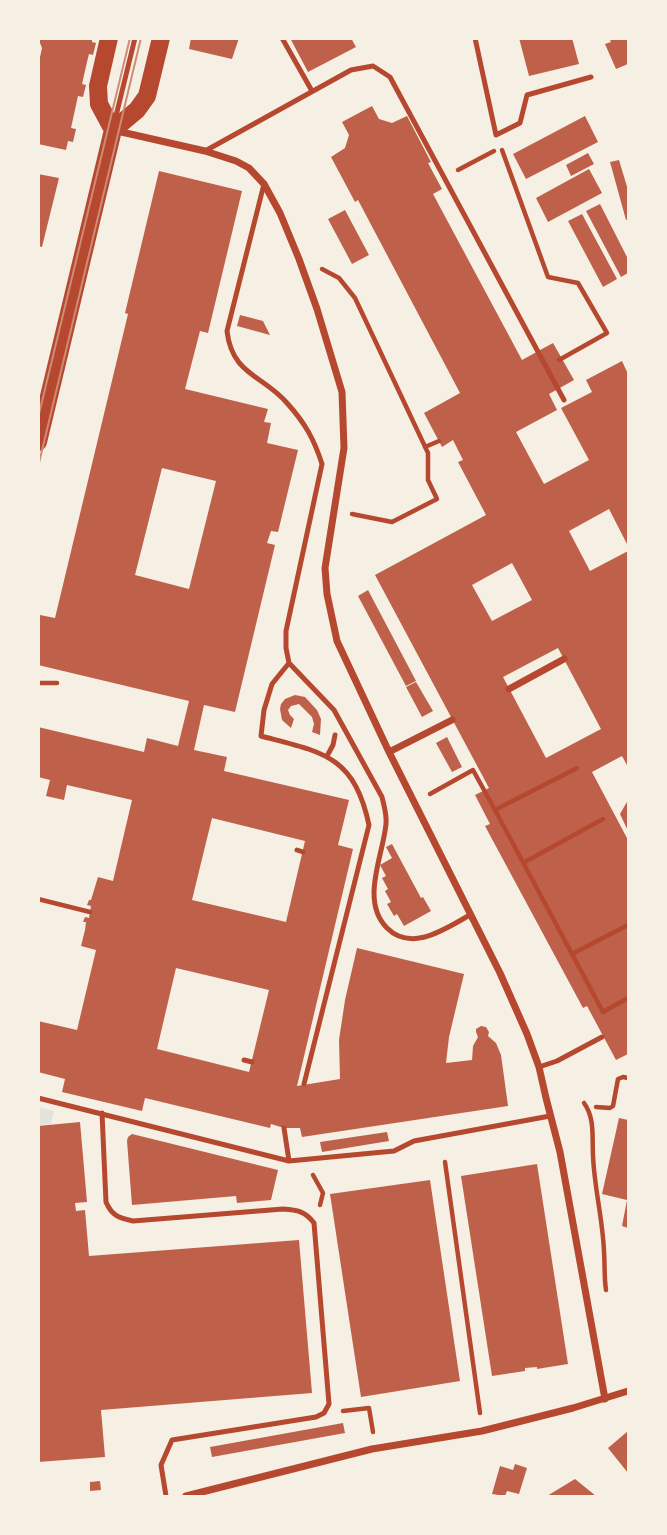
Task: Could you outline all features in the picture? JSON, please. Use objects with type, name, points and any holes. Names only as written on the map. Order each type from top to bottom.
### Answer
[{"type":"main road","points":[[109,38],[98,86],[99,104],[113,130]]},
{"type":"main road","points":[[38,442],[113,130],[137,110],[147,96],[161,38]]},
{"type":"street","points":[[113,130],[205,151],[249,168],[264,184],[280,213],[299,259],[342,392],[344,448],[325,568],[327,594],[337,641],[389,752],[500,973],[539,1067],[560,1152],[605,1399]]},
{"type":"street","points":[[509,689],[564,659]]},
{"type":"street","points":[[389,752],[452,720]]},
{"type":"street","points":[[186,1496],[372,1449],[482,1431],[628,1391]]},
{"type":"lane","points":[[113,130],[135,38]]},
{"type":"lane","points":[[282,38],[312,91]]},
{"type":"lane","points":[[475,38],[496,135],[520,123],[527,95],[591,77]]},
{"type":"lane","points":[[205,151],[351,70],[373,66],[390,77],[564,400]]},
{"type":"lane","points":[[264,184],[227,331],[229,346],[239,365],[286,401],[314,440],[322,464],[286,631],[289,663],[334,710],[382,797],[386,824],[374,900],[377,914],[384,925],[403,938],[415,939],[436,933],[470,915]]},
{"type":"lane","points":[[289,663],[272,684],[264,710],[261,736],[305,747],[327,756],[341,766],[365,804],[369,825],[303,1074],[304,1084]]},
{"type":"lane","points":[[327,756],[335,735]]},
{"type":"lane","points":[[350,863],[359,865]]},
{"type":"lane","points":[[539,1067],[557,1061],[602,1037]]},
{"type":"lane","points":[[244,1060],[252,1062]]},
{"type":"lane","points":[[38,1098],[289,1161],[394,1151],[414,1140],[550,1116]]},
{"type":"lane","points":[[102,1113],[106,1202],[110,1212],[121,1219],[134,1221],[283,1209],[300,1210],[314,1223],[330,1404],[324,1413],[316,1417],[172,1440],[161,1465],[166,1496]]},
{"type":"lane","points":[[284,1128],[289,1161]]},
{"type":"path","points":[[496,135],[548,277],[578,284],[607,333],[577,350]]},
{"type":"path","points":[[474,161],[492,152]]},
{"type":"path","points":[[321,268],[339,278],[355,298],[428,453],[428,480],[437,499],[392,522],[352,514]]},
{"type":"path","points":[[425,447],[439,441]]},
{"type":"path","points":[[38,683],[57,683]]},
{"type":"path","points":[[495,810],[577,768]]},
{"type":"path","points":[[430,794],[472,770],[603,1012],[628,998]]},
{"type":"path","points":[[523,863],[603,819]]},
{"type":"path","points":[[38,900],[90,912]]},
{"type":"path","points":[[572,954],[628,925]]},
{"type":"path","points":[[596,1107],[613,1106],[618,1079],[628,1077]]},
{"type":"path","points":[[584,1103],[589,1110],[593,1136],[592,1154],[607,1301]]},
{"type":"path","points":[[445,1162],[480,1413]]},
{"type":"path","points":[[330,1404],[342,1411],[369,1408],[373,1435]]},
{"type":"shaded area","points":[[38,1107],[54,1111],[51,1124],[39,1125]]},
{"type":"building","points":[[38,38],[92,38],[92,42],[96,43],[93,55],[89,54],[87,62],[82,84],[86,85],[83,97],[78,96],[71,128],[76,129],[73,142],[68,141],[66,150],[38,144],[38,66],[42,48]]},
{"type":"building","points":[[191,38],[239,38],[232,59],[189,49]]},
{"type":"building","points":[[290,38],[351,38],[356,47],[308,72]]},
{"type":"building","points":[[519,38],[572,38],[579,64],[529,76]]},
{"type":"building","points":[[609,38],[628,38],[628,64],[616,69],[605,44],[611,42]]},
{"type":"building","points":[[372,106],[379,119],[392,123],[407,116],[442,189],[433,194],[522,360],[553,343],[574,380],[549,394],[557,410],[516,432],[544,484],[589,460],[561,408],[592,392],[586,380],[622,361],[628,374],[628,546],[609,509],[569,531],[590,571],[628,551],[628,767],[622,756],[592,772],[628,840],[628,1054],[616,1060],[587,1006],[583,1008],[485,826],[490,824],[475,795],[489,788],[375,575],[486,515],[458,462],[463,460],[453,440],[442,447],[424,413],[460,393],[358,200],[355,202],[331,157],[345,148],[349,135],[342,122]],"holes":[[[512,563],[532,600],[492,621],[472,585]],[[558,648],[601,729],[546,758],[503,677]]]},
{"type":"building","points":[[585,116],[598,142],[526,179],[513,154]]},
{"type":"building","points":[[588,153],[594,164],[571,176],[566,165]]},
{"type":"building","points":[[619,160],[628,190],[626,220],[610,162]]},
{"type":"building","points":[[589,169],[602,193],[548,222],[536,198]]},
{"type":"building","points":[[159,171],[242,191],[208,333],[200,331],[185,389],[268,409],[264,422],[271,423],[267,443],[298,450],[278,532],[271,531],[267,543],[275,545],[235,712],[204,705],[194,750],[227,757],[224,771],[349,800],[338,845],[353,849],[297,1086],[340,1079],[339,1040],[357,948],[464,974],[449,1037],[446,1063],[472,1060],[473,1046],[478,1037],[476,1029],[486,1027],[488,1036],[496,1043],[501,1055],[508,1106],[302,1137],[300,1128],[284,1128],[271,1124],[270,1128],[145,1098],[142,1111],[62,1092],[65,1079],[38,1072],[38,1021],[77,1030],[96,950],[81,946],[86,922],[83,922],[85,917],[89,918],[91,906],[87,905],[98,877],[113,881],[132,800],[67,785],[64,800],[46,796],[50,780],[38,777],[38,727],[144,752],[147,738],[178,746],[189,701],[38,665],[38,622],[40,615],[55,618],[128,314],[125,313]],"holes":[[[162,468],[216,481],[189,589],[135,575]],[[212,818],[305,841],[286,922],[192,900]],[[176,968],[269,990],[249,1072],[157,1049]]]},
{"type":"building","points":[[38,174],[59,178],[42,247],[38,246]]},
{"type":"building","points":[[600,204],[628,259],[628,273],[621,277],[586,211]]},
{"type":"building","points":[[345,210],[369,255],[352,264],[328,219]]},
{"type":"building","points":[[582,214],[617,279],[603,287],[568,221]]},
{"type":"building","points":[[240,315],[263,321],[270,335],[237,326]]},
{"type":"building","points":[[368,590],[416,681],[406,686],[358,596]]},
{"type":"building","points":[[416,682],[433,711],[422,717],[406,687]]},
{"type":"building","points":[[295,695],[305,697],[317,710],[321,719],[320,735],[312,732],[312,717],[299,704],[288,710],[294,719],[291,728],[282,720],[281,704]]},
{"type":"building","points":[[447,737],[462,767],[452,772],[436,743]]},
{"type":"building","points":[[628,800],[628,831],[620,814]]},
{"type":"building","points":[[392,844],[421,898],[423,897],[431,911],[404,926],[387,904],[391,902],[382,878],[386,876],[380,865],[392,858],[386,847]]},
{"type":"building","points":[[619,1118],[628,1120],[628,1228],[622,1226],[627,1200],[602,1194]]},
{"type":"building","points":[[80,1122],[87,1202],[75,1203],[76,1211],[85,1210],[89,1256],[299,1240],[312,1393],[101,1410],[105,1457],[38,1462],[38,1126]]},
{"type":"building","points":[[387,1132],[389,1141],[322,1152],[320,1142]]},
{"type":"building","points":[[132,1134],[278,1170],[271,1200],[237,1203],[236,1196],[132,1205],[127,1141]]},
{"type":"building","points":[[537,1164],[568,1364],[537,1369],[525,1368],[525,1371],[492,1376],[461,1176]]},
{"type":"building","points":[[430,1180],[460,1381],[361,1397],[330,1194]]},
{"type":"building","points":[[343,1423],[345,1433],[212,1457],[210,1447]]},
{"type":"building","points":[[628,1431],[628,1473],[608,1448]]},
{"type":"building","points":[[515,1464],[527,1468],[519,1494],[507,1491],[505,1496],[492,1494],[500,1466],[513,1470]]},
{"type":"building","points":[[575,1479],[596,1496],[547,1496]]},
{"type":"building","points":[[100,1481],[101,1490],[90,1491],[90,1482]]},
{"type":"tram line","points":[[38,418],[130,38]]},
{"type":"tram line","points":[[38,467],[141,38]]}]
